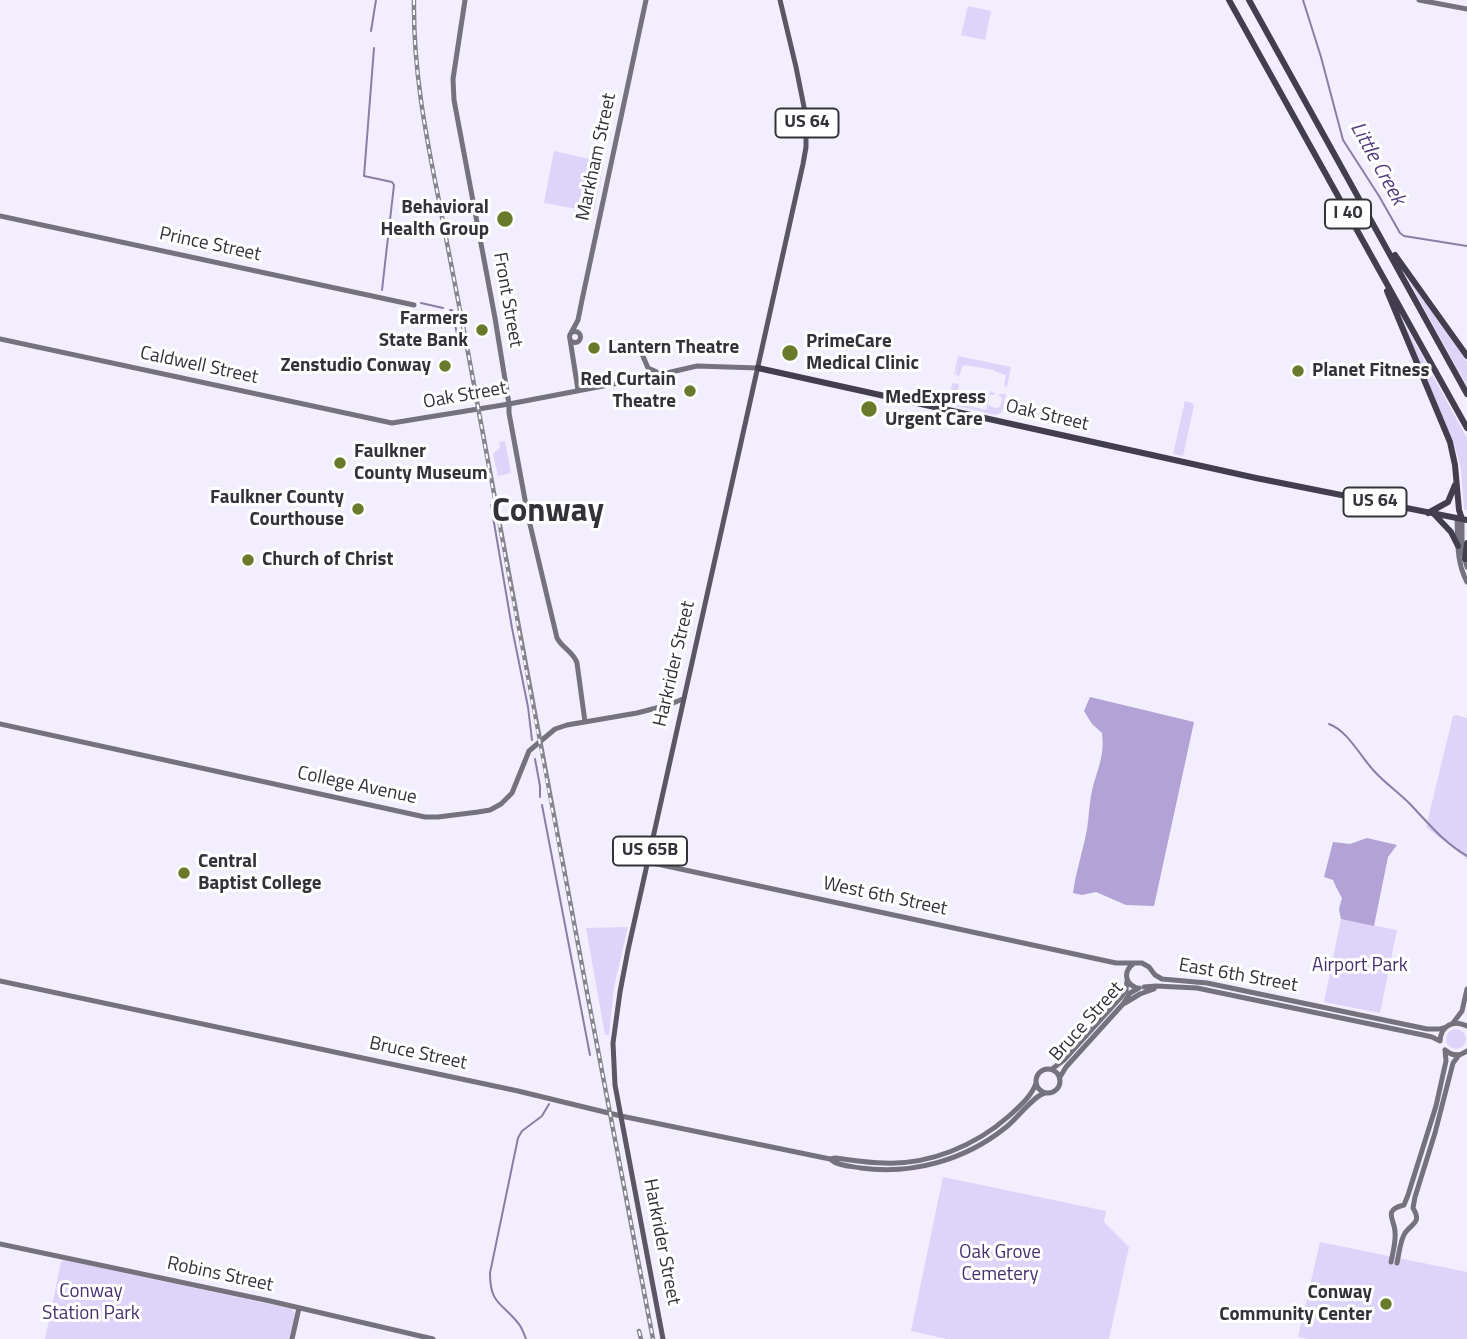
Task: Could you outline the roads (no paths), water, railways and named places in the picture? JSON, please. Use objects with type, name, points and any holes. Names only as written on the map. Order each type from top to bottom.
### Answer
[{"type":"highway","name":"I 40","points":[[1229,0],[1467,428]]},
{"type":"highway","name":"I 40","points":[[1249,0],[1467,394]]},
{"type":"highway","points":[[1377,230],[1467,356]]},
{"type":"highway","points":[[1374,260],[1447,434],[1454,456],[1462,519]]},
{"type":"highway","name":"Oak Street","points":[[758,368],[1256,478],[1431,513]]},
{"type":"highway","points":[[1457,480],[1448,502],[1431,513],[1451,532],[1458,546]]},
{"type":"highway","name":"US 64","points":[[1431,513],[1462,519]]},
{"type":"highway","points":[[1466,563],[1467,543]]},
{"type":"main road","name":"Harkrider Street","points":[[663,1339],[621,1116],[614,1065],[615,1030],[624,968],[803,164],[807,127],[804,100],[780,0]]},
{"type":"street","name":"Front Street","points":[[464,0],[453,79],[454,100],[498,336],[523,492],[557,638],[576,660],[585,722]]},
{"type":"street","name":"Markham Street","points":[[570,336],[578,320],[646,0]]},
{"type":"street","points":[[1419,0],[1467,9]]},
{"type":"street","name":"Prince Street","points":[[0,216],[414,305]]},
{"type":"street","name":"Markham Street","points":[[578,320],[579,333]]},
{"type":"street","points":[[571,348],[580,338],[579,333],[574,331],[570,336],[571,348],[578,390]]},
{"type":"street","points":[[570,336],[572,342],[577,342]]},
{"type":"street","name":"Caldwell Street","points":[[0,339],[392,424]]},
{"type":"street","points":[[642,354],[648,368],[658,373],[666,373]]},
{"type":"street","name":"Oak Street","points":[[392,424],[509,404],[703,365],[758,368]]},
{"type":"street","points":[[1462,519],[1458,546],[1460,564],[1467,582]]},
{"type":"street","points":[[1462,519],[1462,548],[1466,563]]},
{"type":"street","name":"College Avenue","points":[[0,724],[425,817],[438,817],[478,813],[501,804],[512,793],[529,751],[555,729],[668,705],[683,699]]},
{"type":"street","points":[[668,705],[676,710],[679,718]]},
{"type":"street","name":"West 6th Street","points":[[648,862],[1116,964],[1136,963]]},
{"type":"street","points":[[1116,964],[1132,986],[1141,988],[1151,980],[1151,971],[1146,964],[1136,963],[1130,967],[1127,977]]},
{"type":"street","name":"East 6th Street","points":[[1151,971],[1162,979],[1207,983],[1427,1029],[1446,1027]]},
{"type":"street","name":"Bruce Street","points":[[1052,1069],[1121,997],[1126,990],[1127,977]]},
{"type":"street","name":"Bruce Street","points":[[0,981],[830,1159],[835,1157],[871,1163],[899,1163],[945,1154],[971,1142],[1004,1120],[1030,1095],[1036,1083]]},
{"type":"street","points":[[1123,1004],[1145,991],[1168,987]]},
{"type":"street","name":"East 6th Street","points":[[1141,988],[1168,987],[1220,993],[1423,1035],[1440,1041]]},
{"type":"street","name":"Bruce Street","points":[[1060,1077],[1130,993],[1141,988]]},
{"type":"street","points":[[1404,1205],[1436,1106],[1446,1061],[1445,1050],[1440,1041],[1442,1031],[1462,1012],[1467,989]]},
{"type":"street","points":[[1453,1023],[1467,1026]]},
{"type":"street","points":[[1445,1050],[1458,1055]]},
{"type":"street","points":[[1396,1227],[1394,1262],[1407,1230],[1416,1222],[1413,1208],[1453,1063],[1458,1055],[1467,1051]]},
{"type":"street","points":[[1047,1069],[1052,1069],[1060,1077],[1058,1089],[1051,1093],[1045,1093],[1036,1083],[1040,1072],[1047,1069]]},
{"type":"street","name":"Bruce Street","points":[[830,1159],[834,1163],[878,1170],[927,1165],[961,1154],[993,1137],[1016,1119],[1037,1096],[1045,1093]]},
{"type":"street","points":[[899,1163],[927,1165],[929,1161],[945,1154]]},
{"type":"street","points":[[1407,1230],[1396,1227],[1391,1220],[1392,1213],[1396,1207],[1404,1205],[1413,1208]]},
{"type":"street","name":"Robins Street","points":[[0,1244],[433,1339]]},
{"type":"street","points":[[292,1339],[299,1308]]},
{"type":"waterway","points":[[371,31],[376,0]]},
{"type":"waterway","name":"Little Creek","points":[[1303,0],[1343,140],[1400,233],[1404,236],[1467,246]]},
{"type":"waterway","points":[[374,48],[364,176],[392,182],[394,185],[382,290]]},
{"type":"waterway","points":[[421,303],[443,308]]},
{"type":"waterway","points":[[450,310],[458,339]]},
{"type":"waterway","points":[[491,505],[532,740]]},
{"type":"waterway","points":[[1329,724],[1342,732],[1374,771],[1437,832],[1467,856]]},
{"type":"waterway","points":[[535,759],[540,797]]},
{"type":"waterway","points":[[542,805],[590,1055]]},
{"type":"waterway","points":[[526,1339],[519,1325],[494,1297],[490,1273],[518,1138],[522,1131],[542,1116],[549,1104]]},
{"type":"railway","points":[[414,0],[418,74],[429,147],[653,1339]]},
{"type":"railway","points":[[639,1331],[641,1339]]},
{"type":"place","name":"Behavioral Health Group","points":[[505,219]]},
{"type":"place","name":"Farmers State Bank","points":[[482,330]]},
{"type":"place","name":"Lantern Theatre","points":[[594,348]]},
{"type":"place","name":"PrimeCare Medical Clinic","points":[[790,353]]},
{"type":"place","name":"Zenstudio Conway","points":[[445,366]]},
{"type":"place","name":"Planet Fitness","points":[[1298,371]]},
{"type":"place","name":"Red Curtain Theatre","points":[[690,391]]},
{"type":"place","name":"MedExpress Urgent Care","points":[[869,409]]},
{"type":"place","name":"Faulkner County Museum","points":[[340,463]]},
{"type":"place","name":"Faulkner County Courthouse","points":[[358,509]]},
{"type":"place","name":"Church of Christ","points":[[248,560]]},
{"type":"place","name":"Central Baptist College","points":[[184,873]]},
{"type":"place","name":"Conway Community Center","points":[[1386,1304]]},
{"type":"district","name":"Conway","points":[[548,513]]},
{"type":"park label","name":"Airport Park","points":[[1360,966]]},
{"type":"park label","name":"Oak Grove Cemetery","points":[[1000,1264]]},
{"type":"park label","name":"Conway Station Park","points":[[91,1303]]}]
